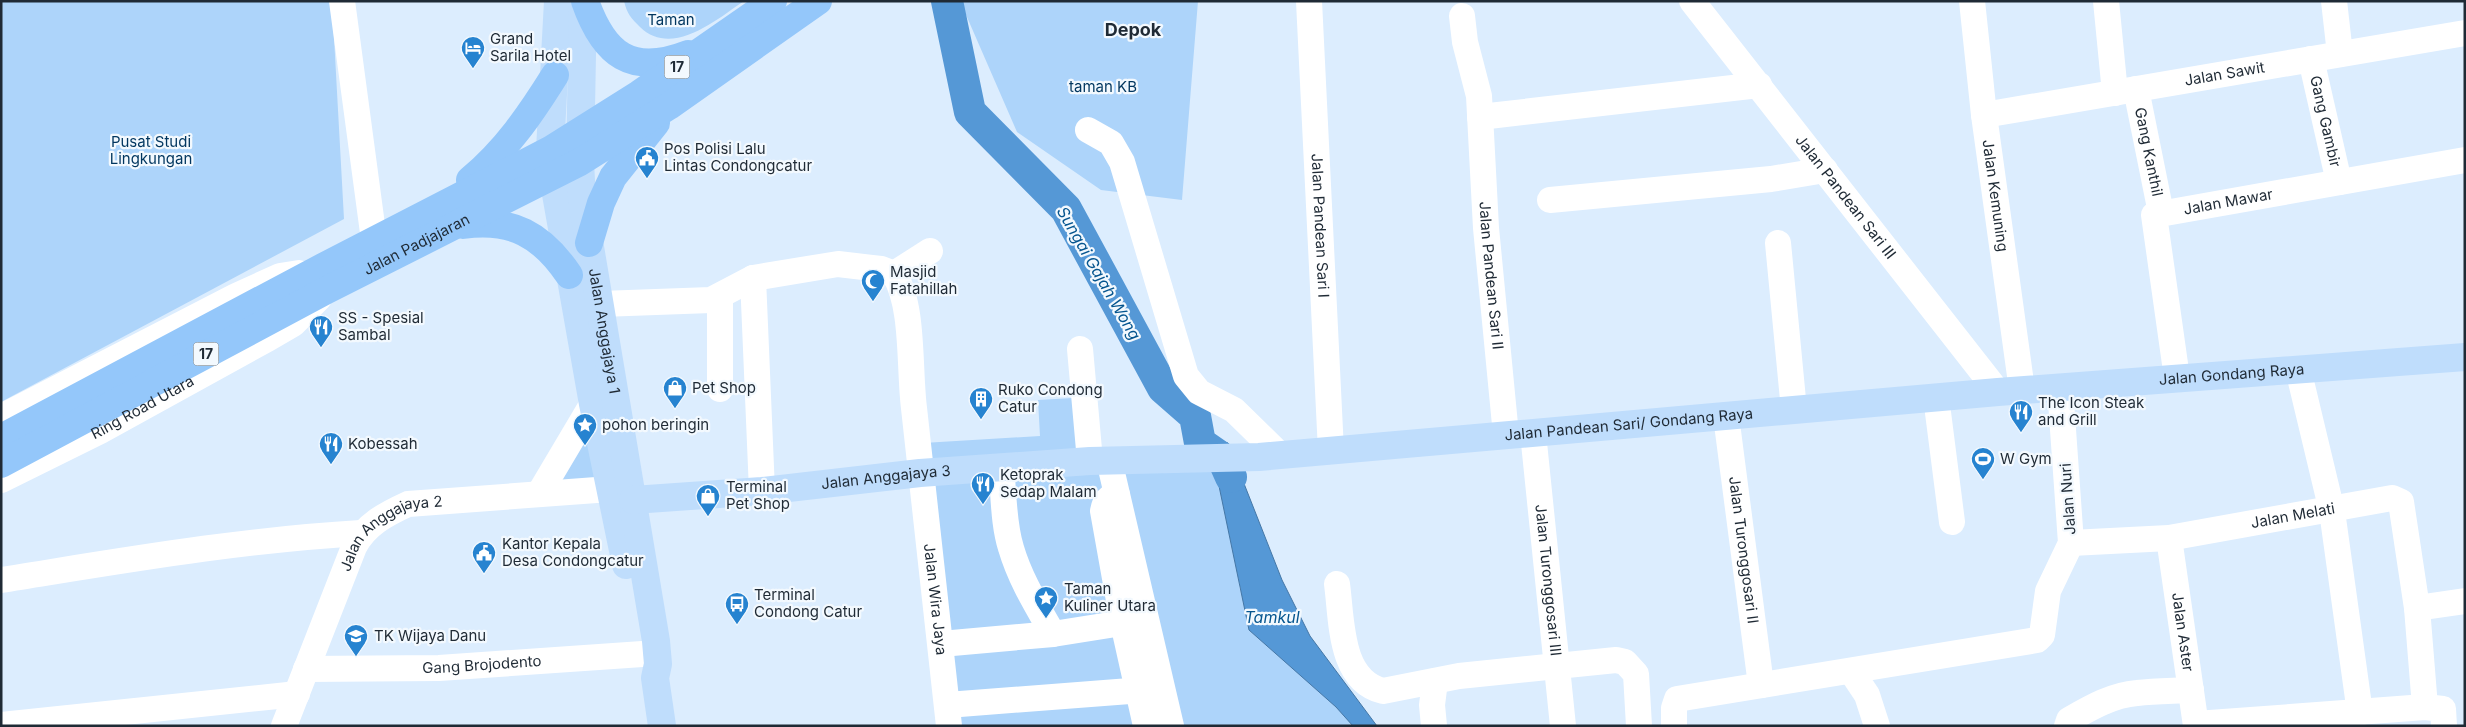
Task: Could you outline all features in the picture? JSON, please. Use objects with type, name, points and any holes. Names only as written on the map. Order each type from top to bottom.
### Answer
[{"type":"highway","points":[[584,1],[599,35],[615,52],[628,58],[641,62],[672,60],[708,46]]},
{"type":"highway","name":"Jalan Padjajaran","points":[[321,280],[374,240],[550,150],[581,132],[773,1]]},
{"type":"highway","name":"Jalan Padjajaran","points":[[1,438],[82,407],[321,280],[458,225],[553,177],[669,106],[815,2]]},
{"type":"highway","points":[[434,210],[494,159],[529,117],[554,75]]},
{"type":"highway","points":[[589,243],[601,203],[614,177],[669,106]]},
{"type":"highway","points":[[458,225],[494,224],[522,231],[547,247],[569,275]]},
{"type":"highway","name":"Jalan Padjajaran","points":[[1,464],[82,407]]},
{"type":"main road","name":"Jalan Anggajaya 1","points":[[558,1],[550,150],[553,177],[593,403],[622,494]]},
{"type":"main road","name":"Jalan Anggajaya 1","points":[[584,1],[580,162],[582,199],[601,304],[622,494],[662,726]]},
{"type":"main road","name":"Jalan Gondang Raya","points":[[2010,391],[2465,357]]},
{"type":"main road","name":"Jalan Pandean Sari/ Gondang Raya","points":[[1270,456],[2010,391]]},
{"type":"main road","name":"Jalan Anggajaya 3","points":[[622,494],[762,491],[920,473],[1099,460],[1270,456]]},
{"type":"street","points":[[342,1],[374,240]]},
{"type":"street","name":"Jalan Pandean Sari I","points":[[1308,1],[1331,451]]},
{"type":"street","name":"Jalan Pandean Sari III","points":[[1692,1],[1825,170],[2010,391]]},
{"type":"street","name":"Jalan Kemuning","points":[[1972,1],[2010,391]]},
{"type":"street","name":"Gang Kanthil","points":[[2106,1],[2125,91],[2161,214]]},
{"type":"street","points":[[2334,1],[2340,54]]},
{"type":"street","name":"Jalan Pandean Sari II","points":[[1462,16],[1465,42],[1479,96],[1486,228],[1506,435]]},
{"type":"street","name":"Jalan Sawit","points":[[1984,115],[2465,33]]},
{"type":"street","name":"Gang Gambir","points":[[2311,59],[2339,182]]},
{"type":"street","points":[[1480,116],[1759,84]]},
{"type":"street","points":[[1088,130],[1111,144],[1122,162],[1175,345],[1190,383],[1199,392],[1234,410],[1270,456]]},
{"type":"street","name":"Jalan Mawar","points":[[2161,214],[2465,160]]},
{"type":"street","points":[[1550,200],[1770,179],[1825,170]]},
{"type":"street","points":[[2161,214],[2154,215],[2177,378]]},
{"type":"street","points":[[1778,243],[1794,410]]},
{"type":"street","points":[[601,304],[710,300],[720,297],[753,278],[838,264],[881,269],[894,274],[930,251]]},
{"type":"street","name":"Jalan Wira Jaya","points":[[894,274],[902,286],[907,314],[911,384],[920,473],[948,716]]},
{"type":"street","points":[[1,417],[263,283],[280,276],[321,280]]},
{"type":"street","points":[[753,278],[762,491]]},
{"type":"street","name":"Ring Road Utara","points":[[1,480],[100,431],[276,334],[305,314],[321,280]]},
{"type":"street","points":[[720,297],[720,389]]},
{"type":"street","points":[[1080,349],[1099,460],[1117,495],[1135,621],[1138,690],[1146,726]]},
{"type":"street","name":"Jalan Melati","points":[[2170,538],[2332,511],[2298,369]]},
{"type":"street","name":"Jalan Nuri","points":[[2060,387],[2071,543],[2170,538]]},
{"type":"street","points":[[1936,397],[1952,522]]},
{"type":"street","points":[[540,494],[593,403]]},
{"type":"street","name":"Jalan Turonggosari II","points":[[1726,416],[1761,685]]},
{"type":"street","name":"Jalan Turonggosari III","points":[[1533,433],[1563,726]]},
{"type":"street","points":[[1002,467],[1007,533],[1011,548],[1027,588],[1053,634]]},
{"type":"street","name":"Jalan Anggajaya 2","points":[[284,726],[361,533],[383,517],[408,504],[540,494],[622,494]]},
{"type":"street","points":[[2360,713],[2332,511],[2392,498],[2401,502],[2417,608],[2425,707]]},
{"type":"street","points":[[1,580],[291,538],[361,533]]},
{"type":"street","name":"Jalan Aster","points":[[2170,538],[2196,725]]},
{"type":"street","points":[[1674,726],[1674,708],[1677,699],[2037,640],[2042,635],[2048,591],[2071,543]]},
{"type":"street","points":[[1337,584],[1347,656],[1353,667],[1371,688],[1383,691],[1460,676],[1616,660],[1625,662],[1632,667],[1636,674],[1639,726]]},
{"type":"street","points":[[2417,608],[2465,601]]},
{"type":"street","points":[[940,644],[1053,634],[1135,621]]},
{"type":"street","points":[[1135,621],[1164,689],[1171,726]]},
{"type":"street","name":"Gang Brojodento","points":[[306,669],[439,668],[652,662]]},
{"type":"street","points":[[1851,671],[1867,695],[1877,726]]},
{"type":"street","points":[[1434,726],[1432,705],[1435,681]]},
{"type":"street","points":[[948,716],[1138,690],[1164,689]]},
{"type":"street","points":[[2067,726],[2068,720],[2097,704],[2119,696],[2136,693],[2191,690]]},
{"type":"street","points":[[1,725],[297,694]]},
{"type":"street","points":[[2196,725],[2425,707],[2443,708],[2444,726]]},
{"type":"green space","name":"Pusat Studi Lingkungan","points":[[1,1],[332,1],[344,219],[1,402]]},
{"type":"green space","name":"Taman","points":[[624,1],[744,1],[694,33],[666,39],[653,36],[640,27],[630,16]]},
{"type":"green space","name":"taman KB","points":[[960,1],[1198,1],[1182,200],[1101,190],[1017,132]]},
{"type":"green space","points":[[1090,397],[1095,455],[926,468],[923,443],[1040,436],[1038,400]]},
{"type":"green space","name":"pohon beringin","points":[[593,404],[610,489],[539,494]]},
{"type":"green space","name":"Taman Kuliner Utara","points":[[1223,459],[1240,590],[1361,726],[1173,726],[1114,463]]},
{"type":"green space","name":"Taman Kuliner Utara","points":[[1105,466],[1169,726],[959,726],[931,479]]},
{"type":"water","name":"Tamkul","points":[[1209,438],[1228,443],[1282,580],[1310,636],[1377,726],[1353,726],[1336,707],[1249,630]]},
{"type":"waterway","name":"Sungai Gajah Wong","points":[[947,1],[970,112],[1066,209],[1163,388],[1195,416],[1200,443],[1223,459],[1231,477]]},
{"type":"place","name":"Grand Sarila Hotel","points":[[473,69]]},
{"type":"place","name":"Pos Polisi Lalu Lintas Condongcatur","points":[[647,179]]},
{"type":"place","name":"Masjid Fatahillah","points":[[873,302]]},
{"type":"place","name":"SS - Spesial Sambal","points":[[321,348]]},
{"type":"place","name":"Pet Shop","points":[[675,409]]},
{"type":"place","name":"Ruko Condong Catur","points":[[981,420]]},
{"type":"place","name":"The Icon Steak and Grill","points":[[2021,433]]},
{"type":"place","name":"pohon beringin","points":[[585,446]]},
{"type":"place","name":"Kobessah","points":[[331,465]]},
{"type":"place","name":"W Gym","points":[[1983,480]]},
{"type":"place","name":"Ketoprak Sedap Malam","points":[[983,505]]},
{"type":"place","name":"Terminal Pet Shop","points":[[708,517]]},
{"type":"place","name":"Kantor Kepala Desa Condongcatur","points":[[484,574]]},
{"type":"place","name":"Taman Kuliner Utara","points":[[1046,619]]},
{"type":"place","name":"Terminal Condong Catur","points":[[737,625]]},
{"type":"place","name":"TK Wijaya Danu","points":[[356,657]]},
{"type":"district","name":"Depok","points":[[1133,30]]}]
